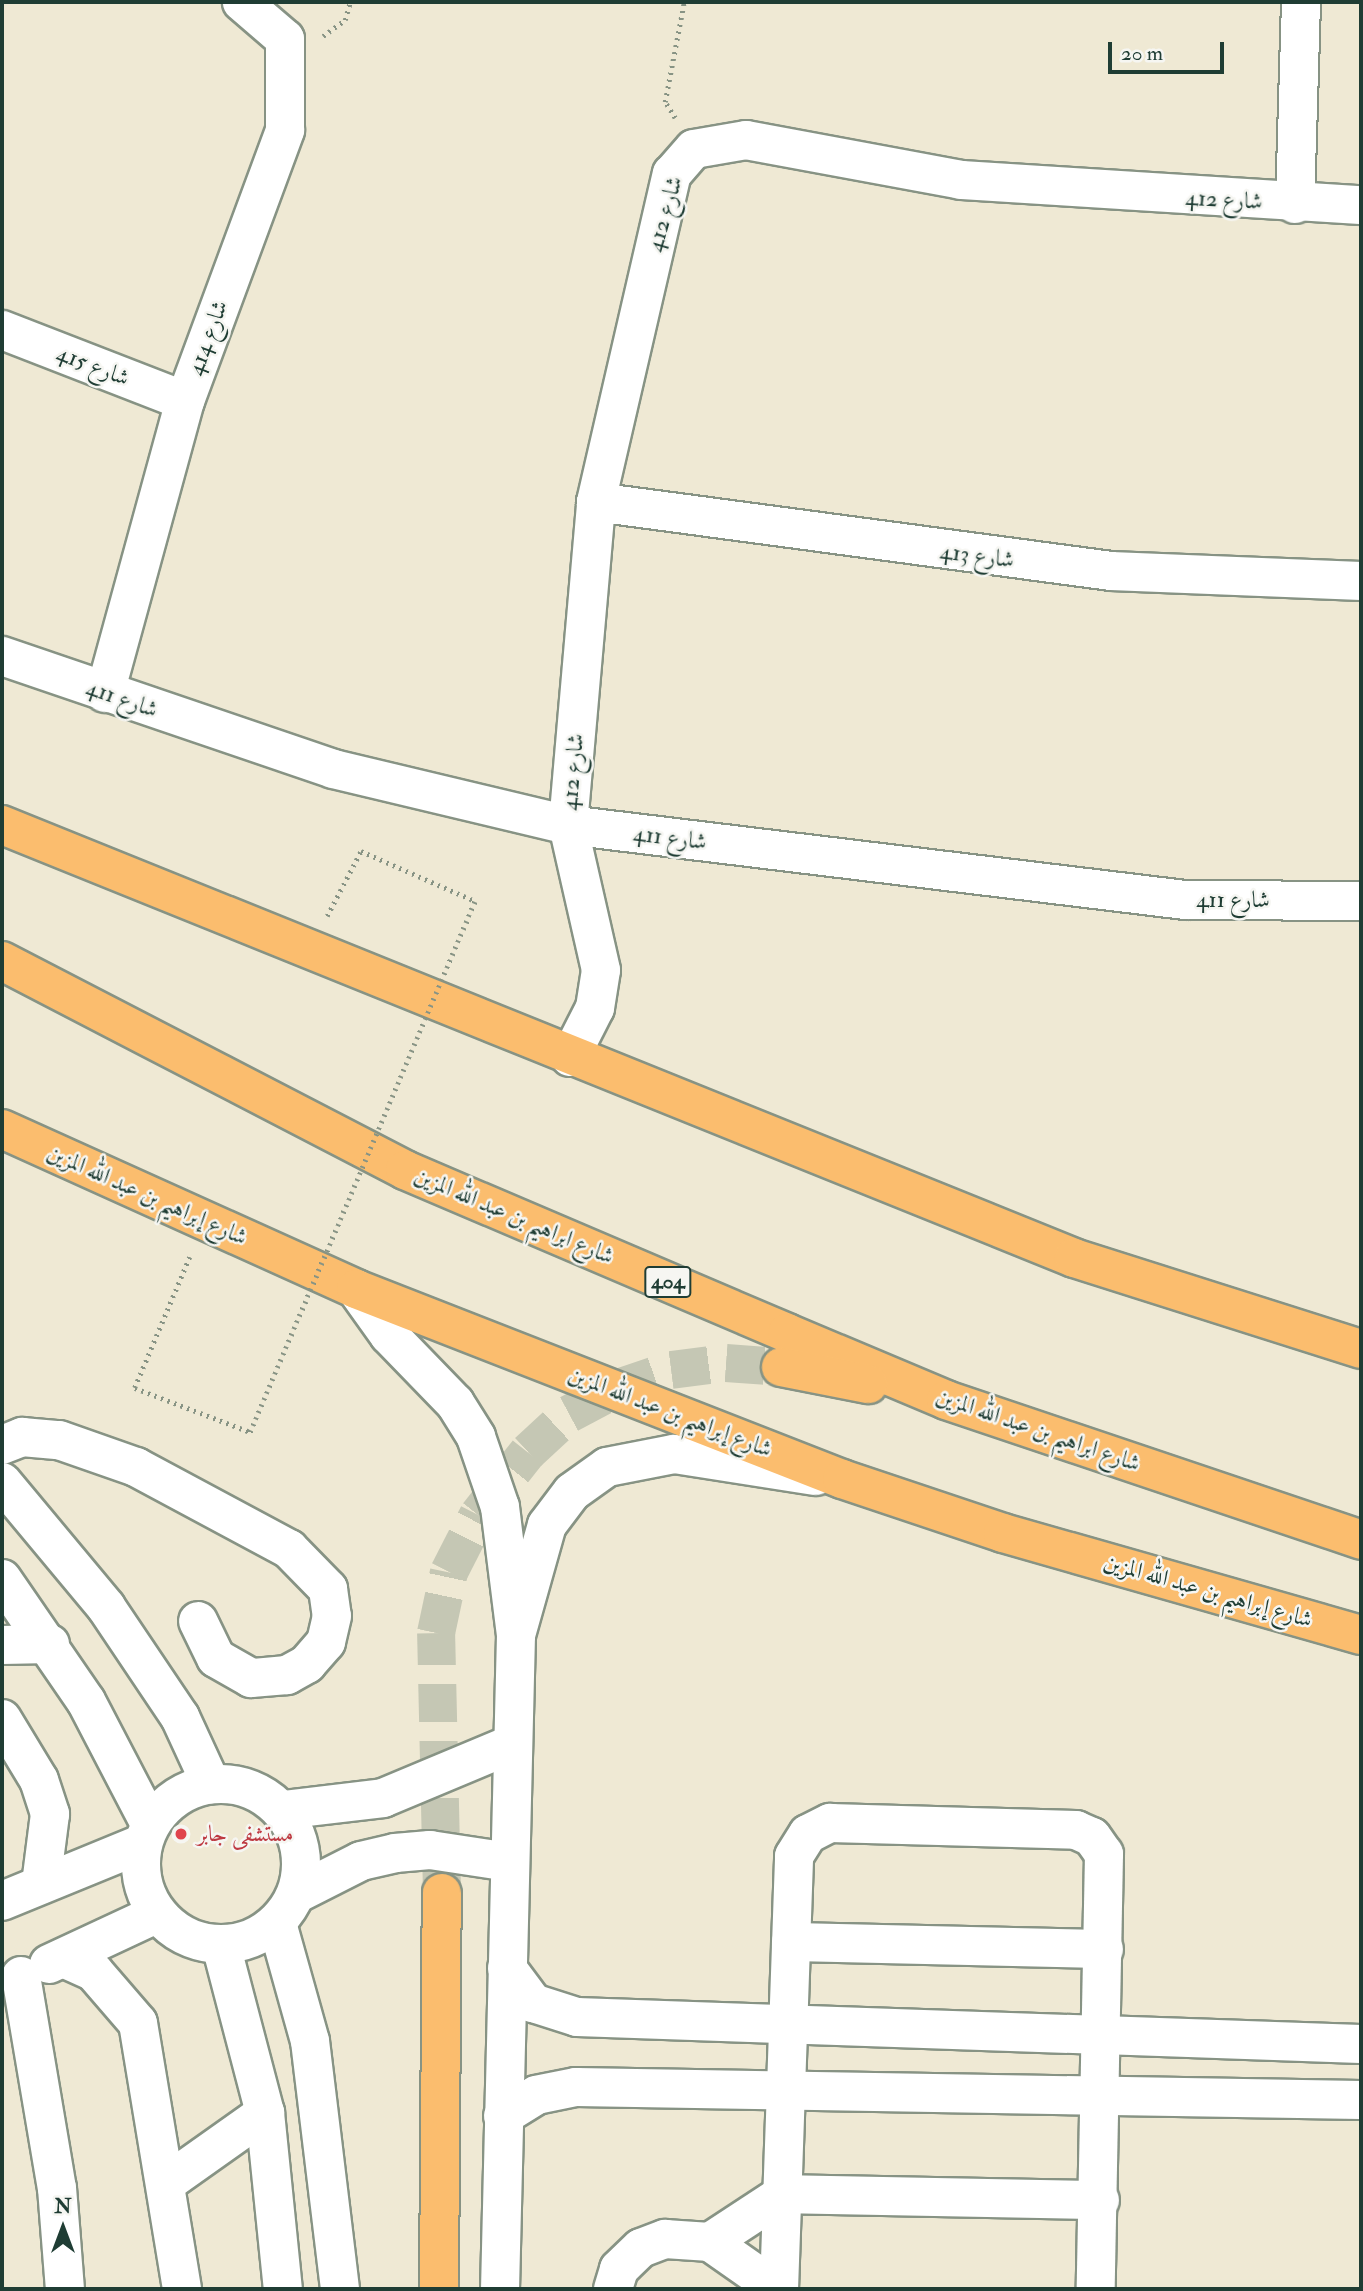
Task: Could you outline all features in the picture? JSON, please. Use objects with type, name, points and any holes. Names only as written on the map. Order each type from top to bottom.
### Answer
[{"type":"main road","points":[[2,825],[570,1057],[1074,1258],[1361,1349]]},
{"type":"main road","name":"شارع ابراهيم بن عبد الله المزين","points":[[2,961],[405,1170],[946,1400],[1361,1540]]},
{"type":"main road","name":"شارع إبراهيم بن عبد الله المزين","points":[[2,1131],[356,1289],[842,1479],[1003,1533],[1361,1635]]},
{"type":"main road","points":[[781,1367],[946,1400]]},
{"type":"main road","points":[[439,2289],[442,1893]]},
{"type":"street","name":"شارع 414","points":[[104,693],[185,401],[285,130],[285,38],[242,2]]},
{"type":"street","points":[[1294,204],[1301,2]]},
{"type":"street","name":"شارع 412","points":[[570,1057],[595,1008],[601,970],[568,825],[596,502],[672,174],[694,149],[746,140],[961,180],[1294,204],[1361,205]]},
{"type":"street","name":"شارع 415","points":[[2,330],[185,401]]},
{"type":"street","name":"شارع 413","points":[[596,502],[1111,571],[1361,581]]},
{"type":"street","name":"شارع 411","points":[[2,656],[333,769],[568,825],[1185,900],[1361,901]]},
{"type":"street","points":[[356,1289],[389,1335],[455,1403],[476,1437],[500,1507],[516,1635],[500,2289]]},
{"type":"street","points":[[2,1445],[22,1437],[59,1440],[136,1467],[289,1549],[328,1589],[332,1616],[326,1642],[307,1664],[287,1675],[251,1678],[216,1658],[198,1621]]},
{"type":"street","points":[[516,1635],[547,1525],[572,1492],[607,1467],[674,1454],[842,1479]]},
{"type":"street","points":[[2,1482],[106,1607],[180,1717],[211,1784]]},
{"type":"street","points":[[2,1579],[50,1644],[146,1834],[141,1881],[156,1914],[185,1937],[221,1945],[251,1939],[276,1923],[300,1892],[361,1861],[395,1853],[429,1850],[509,1862]]},
{"type":"street","points":[[2,1644],[50,1644]]},
{"type":"street","points":[[2,1719],[39,1780],[50,1814],[41,1884]]},
{"type":"street","points":[[283,1810],[383,1798],[512,1744]]},
{"type":"street","points":[[2,1901],[146,1834],[175,1797],[211,1784],[238,1785],[283,1810],[297,1836],[300,1892]]},
{"type":"street","points":[[778,2289],[794,1856],[808,1834],[830,1823],[1076,1830],[1092,1837],[1104,1854],[1104,2093],[1096,2289]]},
{"type":"street","points":[[65,2289],[57,2188],[12,1993],[63,1958],[156,1914]]},
{"type":"street","points":[[276,1923],[310,2041],[340,2289]]},
{"type":"street","points":[[791,1942],[1104,1949]]},
{"type":"street","points":[[221,1945],[265,2113],[283,2289]]},
{"type":"street","points":[[63,1958],[94,1972],[138,2023],[169,2180],[182,2289]]},
{"type":"street","points":[[507,1968],[517,1988],[555,2014],[788,2026],[1361,2044]]},
{"type":"street","points":[[503,2116],[536,2095],[576,2087],[1104,2093],[1361,2100]]},
{"type":"street","points":[[169,2180],[265,2113]]},
{"type":"street","points":[[710,2242],[783,2194],[1100,2200]]},
{"type":"street","points":[[614,2289],[619,2269],[641,2248],[665,2239],[710,2242],[778,2289]]},
{"type":"path","points":[[684,2],[665,102],[694,149]]},
{"type":"path","points":[[204,1222],[135,1388],[250,1432],[475,901],[361,851],[308,951]]},
{"type":"tunnel","points":[[442,1893],[436,1633],[449,1572],[478,1515],[528,1452],[569,1414],[618,1388],[671,1370],[726,1363],[781,1367]]},
{"type":"place","name":"مستشفى جابر","points":[[181,1834]]}]
